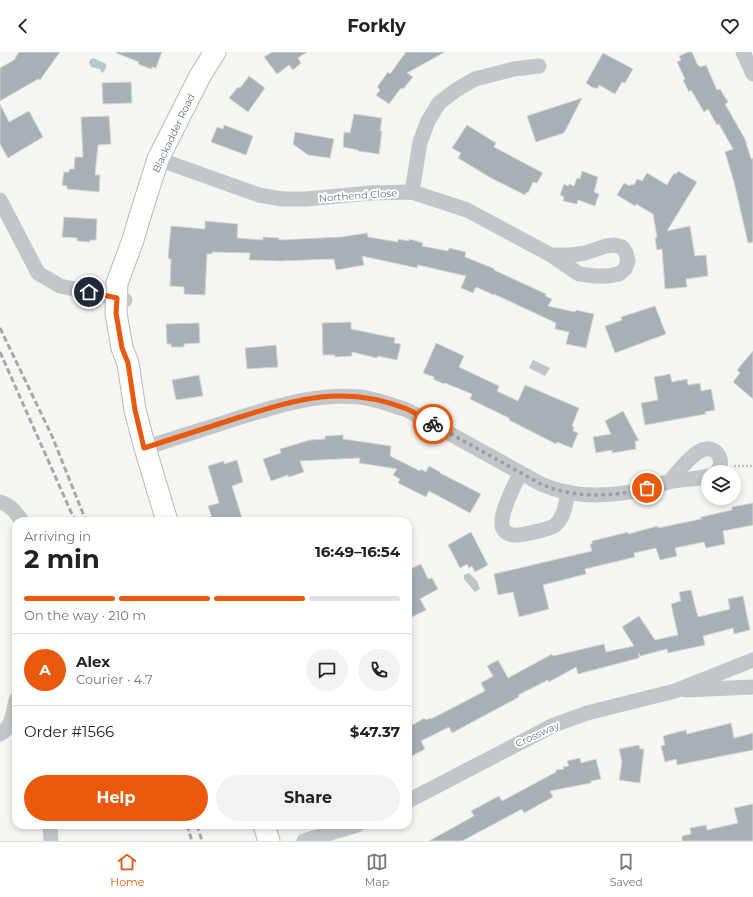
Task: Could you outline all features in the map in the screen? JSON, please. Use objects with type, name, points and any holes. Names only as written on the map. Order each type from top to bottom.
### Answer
[{"type":"street","name":"Blackadder Road","points":[[166,517],[144,448],[135,410],[128,363],[132,348],[132,334],[122,299],[135,259],[133,240],[158,159],[200,76],[215,52]]},
{"type":"street","points":[[743,52],[753,74]]},
{"type":"street","points":[[412,192],[420,142],[428,122],[439,103],[456,90],[475,79],[514,69],[539,66]]},
{"type":"street","name":"Northend Close","points":[[158,159],[259,195],[282,198],[306,199],[371,193],[412,192],[468,210],[551,255]]},
{"type":"street","points":[[0,200],[38,273],[60,286],[122,299]]},
{"type":"street","points":[[144,448],[288,402],[338,396],[362,397],[385,402],[407,410],[552,490],[589,495],[608,494],[635,491],[669,482],[701,478]]},
{"type":"street","points":[[669,482],[692,458],[699,452],[706,449],[713,450],[718,454],[720,465]]},
{"type":"street","points":[[520,473],[505,507],[502,525],[504,531],[512,535],[534,532],[554,526],[560,519],[568,492]]},
{"type":"street","points":[[0,502],[6,503],[19,517]]},
{"type":"street","name":"Crossway","points":[[412,799],[554,725],[587,713],[675,691],[753,660]]},
{"type":"street","name":"Crossway","points":[[675,691],[753,687]]},
{"type":"street","points":[[7,735],[12,719]]},
{"type":"street","points":[[50,829],[51,841]]},
{"type":"street","points":[[265,829],[269,841]]},
{"type":"street","points":[[304,841],[344,829]]},
{"type":"shaded area","points":[[93,58],[106,64],[106,69],[102,73],[100,69],[91,67],[89,62]]},
{"type":"shaded area","points":[[533,360],[550,368],[545,376],[529,368]]},
{"type":"shaded area","points":[[469,573],[477,581],[480,589],[475,592],[464,579],[464,575]]},
{"type":"building","points":[[19,52],[60,52],[40,80],[38,79],[0,101],[0,68],[14,60]]},
{"type":"building","points":[[116,52],[162,52],[156,68],[152,67],[151,69]]},
{"type":"building","points":[[272,52],[307,52],[298,58],[301,63],[293,70],[289,65],[277,74],[264,57]]},
{"type":"building","points":[[406,52],[445,52],[407,73],[413,77],[403,89],[401,88],[389,104],[376,95],[380,90],[377,87],[388,72],[390,74]]},
{"type":"building","points":[[692,52],[698,66],[699,65],[700,67],[706,65],[717,90],[720,89],[728,102],[725,104],[745,139],[751,159],[753,158],[753,242],[748,243],[734,182],[725,152],[733,149],[719,124],[717,125],[708,109],[704,112],[691,90],[689,92],[683,80],[685,79],[677,62],[681,60],[679,56]]},
{"type":"building","points":[[603,53],[633,69],[625,83],[622,82],[615,94],[599,85],[598,88],[593,88],[586,83]]},
{"type":"building","points":[[249,76],[265,88],[248,112],[229,98],[238,87],[240,88]]},
{"type":"building","points":[[131,82],[132,103],[103,104],[102,83]]},
{"type":"building","points":[[582,98],[564,133],[536,142],[527,116]]},
{"type":"building","points":[[0,104],[9,122],[29,111],[43,137],[8,158],[0,144]]},
{"type":"building","points":[[354,114],[382,118],[379,154],[343,147],[344,132],[350,133]]},
{"type":"building","points":[[109,116],[111,144],[98,145],[95,175],[100,175],[99,192],[67,189],[67,186],[62,185],[64,172],[69,172],[69,169],[74,169],[75,157],[83,157],[81,117]]},
{"type":"building","points":[[224,125],[253,136],[246,155],[211,142],[217,127],[223,129]]},
{"type":"building","points":[[467,125],[496,143],[494,147],[543,173],[537,183],[533,182],[528,193],[526,192],[525,195],[491,178],[458,158],[461,153],[452,148]]},
{"type":"building","points":[[295,132],[334,139],[330,158],[308,155],[293,144]]},
{"type":"building","points":[[582,171],[598,177],[594,192],[599,194],[595,206],[578,200],[577,204],[563,201],[564,197],[560,195],[564,184],[574,186],[577,178],[580,179]]},
{"type":"building","points":[[678,171],[697,182],[667,231],[690,226],[695,256],[706,255],[708,276],[686,279],[687,287],[665,289],[662,249],[657,250],[655,238],[657,237],[653,214],[636,204],[635,206],[617,195],[624,183],[630,186],[631,184],[634,185],[637,179],[642,181],[647,173],[667,185],[674,173],[676,174]]},
{"type":"building","points":[[64,217],[97,219],[96,240],[90,240],[90,242],[77,241],[77,238],[62,237]]},
{"type":"building","points":[[205,221],[238,224],[237,238],[263,240],[263,237],[279,238],[279,240],[341,237],[367,233],[368,237],[398,242],[398,239],[409,241],[409,239],[423,243],[422,246],[448,251],[449,248],[466,252],[465,257],[495,269],[494,270],[546,294],[545,296],[552,299],[548,306],[575,312],[576,310],[594,314],[586,348],[566,344],[569,332],[555,329],[556,323],[476,287],[473,293],[461,288],[466,276],[418,265],[417,268],[362,256],[364,265],[336,270],[334,259],[280,261],[249,260],[250,253],[212,252],[212,254],[207,254],[205,295],[184,294],[184,287],[170,286],[171,259],[168,257],[171,226],[205,229]]},
{"type":"building","points":[[655,306],[666,334],[615,353],[605,326],[622,320],[621,317]]},
{"type":"building","points":[[351,322],[351,329],[395,338],[394,343],[401,344],[397,360],[378,356],[377,358],[352,352],[352,356],[335,357],[335,355],[323,355],[322,323]]},
{"type":"building","points":[[199,323],[200,343],[184,344],[184,347],[171,347],[171,344],[167,344],[166,324]]},
{"type":"building","points":[[436,343],[464,356],[459,367],[499,386],[497,391],[518,401],[525,385],[579,408],[572,426],[574,427],[573,431],[578,433],[572,448],[557,442],[556,444],[509,420],[509,418],[470,399],[472,394],[445,383],[444,384],[433,379],[434,377],[423,373]]},
{"type":"building","points":[[276,345],[278,367],[247,369],[245,348]]},
{"type":"building","points":[[753,351],[753,399],[733,382],[740,373],[737,370]]},
{"type":"building","points":[[670,374],[672,382],[687,379],[688,385],[700,383],[701,391],[711,389],[715,410],[705,412],[706,414],[645,425],[641,403],[658,400],[654,377]]},
{"type":"building","points":[[199,375],[203,396],[176,400],[172,380]]},
{"type":"building","points":[[623,411],[639,441],[635,441],[636,449],[612,453],[612,450],[596,453],[593,437],[611,434],[605,421]]},
{"type":"building","points":[[343,435],[343,439],[391,446],[390,456],[420,471],[421,469],[426,472],[429,466],[481,494],[470,513],[429,491],[426,497],[398,483],[400,479],[393,475],[397,469],[359,463],[360,458],[300,461],[304,472],[289,477],[288,475],[271,481],[263,459],[281,453],[280,449],[310,440],[325,439],[325,436]]},
{"type":"building","points":[[237,460],[243,482],[232,486],[242,517],[212,517],[208,506],[219,503],[208,466],[224,461],[224,464]]},
{"type":"building","points":[[753,503],[753,525],[723,531],[725,544],[706,548],[704,542],[675,548],[677,556],[660,560],[656,548],[634,553],[635,557],[585,569],[586,574],[543,585],[549,609],[519,617],[513,592],[498,595],[494,574],[592,551],[590,544],[592,544],[592,541],[628,532],[628,534],[658,526],[658,528],[701,519],[701,517],[732,510],[732,507]]},
{"type":"building","points":[[471,532],[488,565],[475,572],[472,566],[469,568],[467,564],[460,568],[448,545]]},
{"type":"building","points":[[421,564],[428,579],[432,578],[438,589],[420,599],[426,610],[412,617],[412,568]]},
{"type":"building","points":[[691,590],[698,617],[730,609],[728,599],[743,596],[750,630],[734,634],[733,628],[703,636],[705,645],[668,653],[667,649],[640,656],[639,653],[639,658],[578,674],[576,667],[549,682],[548,680],[518,695],[519,697],[452,733],[449,727],[421,741],[425,749],[412,756],[412,723],[413,725],[424,718],[426,720],[431,719],[485,691],[481,683],[493,676],[487,666],[498,660],[508,678],[552,654],[553,656],[604,644],[606,652],[634,646],[622,627],[639,616],[655,640],[678,635],[671,604],[681,601],[679,592]]},
{"type":"building","points":[[731,723],[734,738],[753,733],[753,750],[677,765],[676,759],[665,762],[661,746],[665,745],[663,736],[686,730],[687,734]]},
{"type":"building","points":[[639,745],[640,749],[644,749],[640,783],[619,780],[622,762],[619,749]]},
{"type":"building","points":[[580,758],[581,763],[596,759],[601,779],[591,781],[591,783],[550,791],[553,797],[524,813],[522,809],[462,841],[429,841],[474,816],[471,811],[499,796],[502,801],[556,772],[556,770],[564,769],[563,767],[569,766],[567,761]]},
{"type":"building","points":[[753,804],[753,841],[682,841],[682,836],[691,834],[690,828],[706,825],[707,830],[738,823],[734,808]]},
{"type":"railway","points":[[0,328],[52,436],[84,517]]},
{"type":"railway","points":[[0,352],[73,517]]},
{"type":"railway","points":[[188,829],[192,841]]},
{"type":"railway","points":[[198,829],[202,841]]},
{"type":"way so far","points":[[433,424],[552,490],[589,495],[635,491],[647,488]]},
{"type":"route","points":[[89,292],[117,298],[116,313],[122,348],[128,363],[135,410],[144,448],[288,402],[338,396],[362,397],[385,402],[407,410],[433,424]]}]
